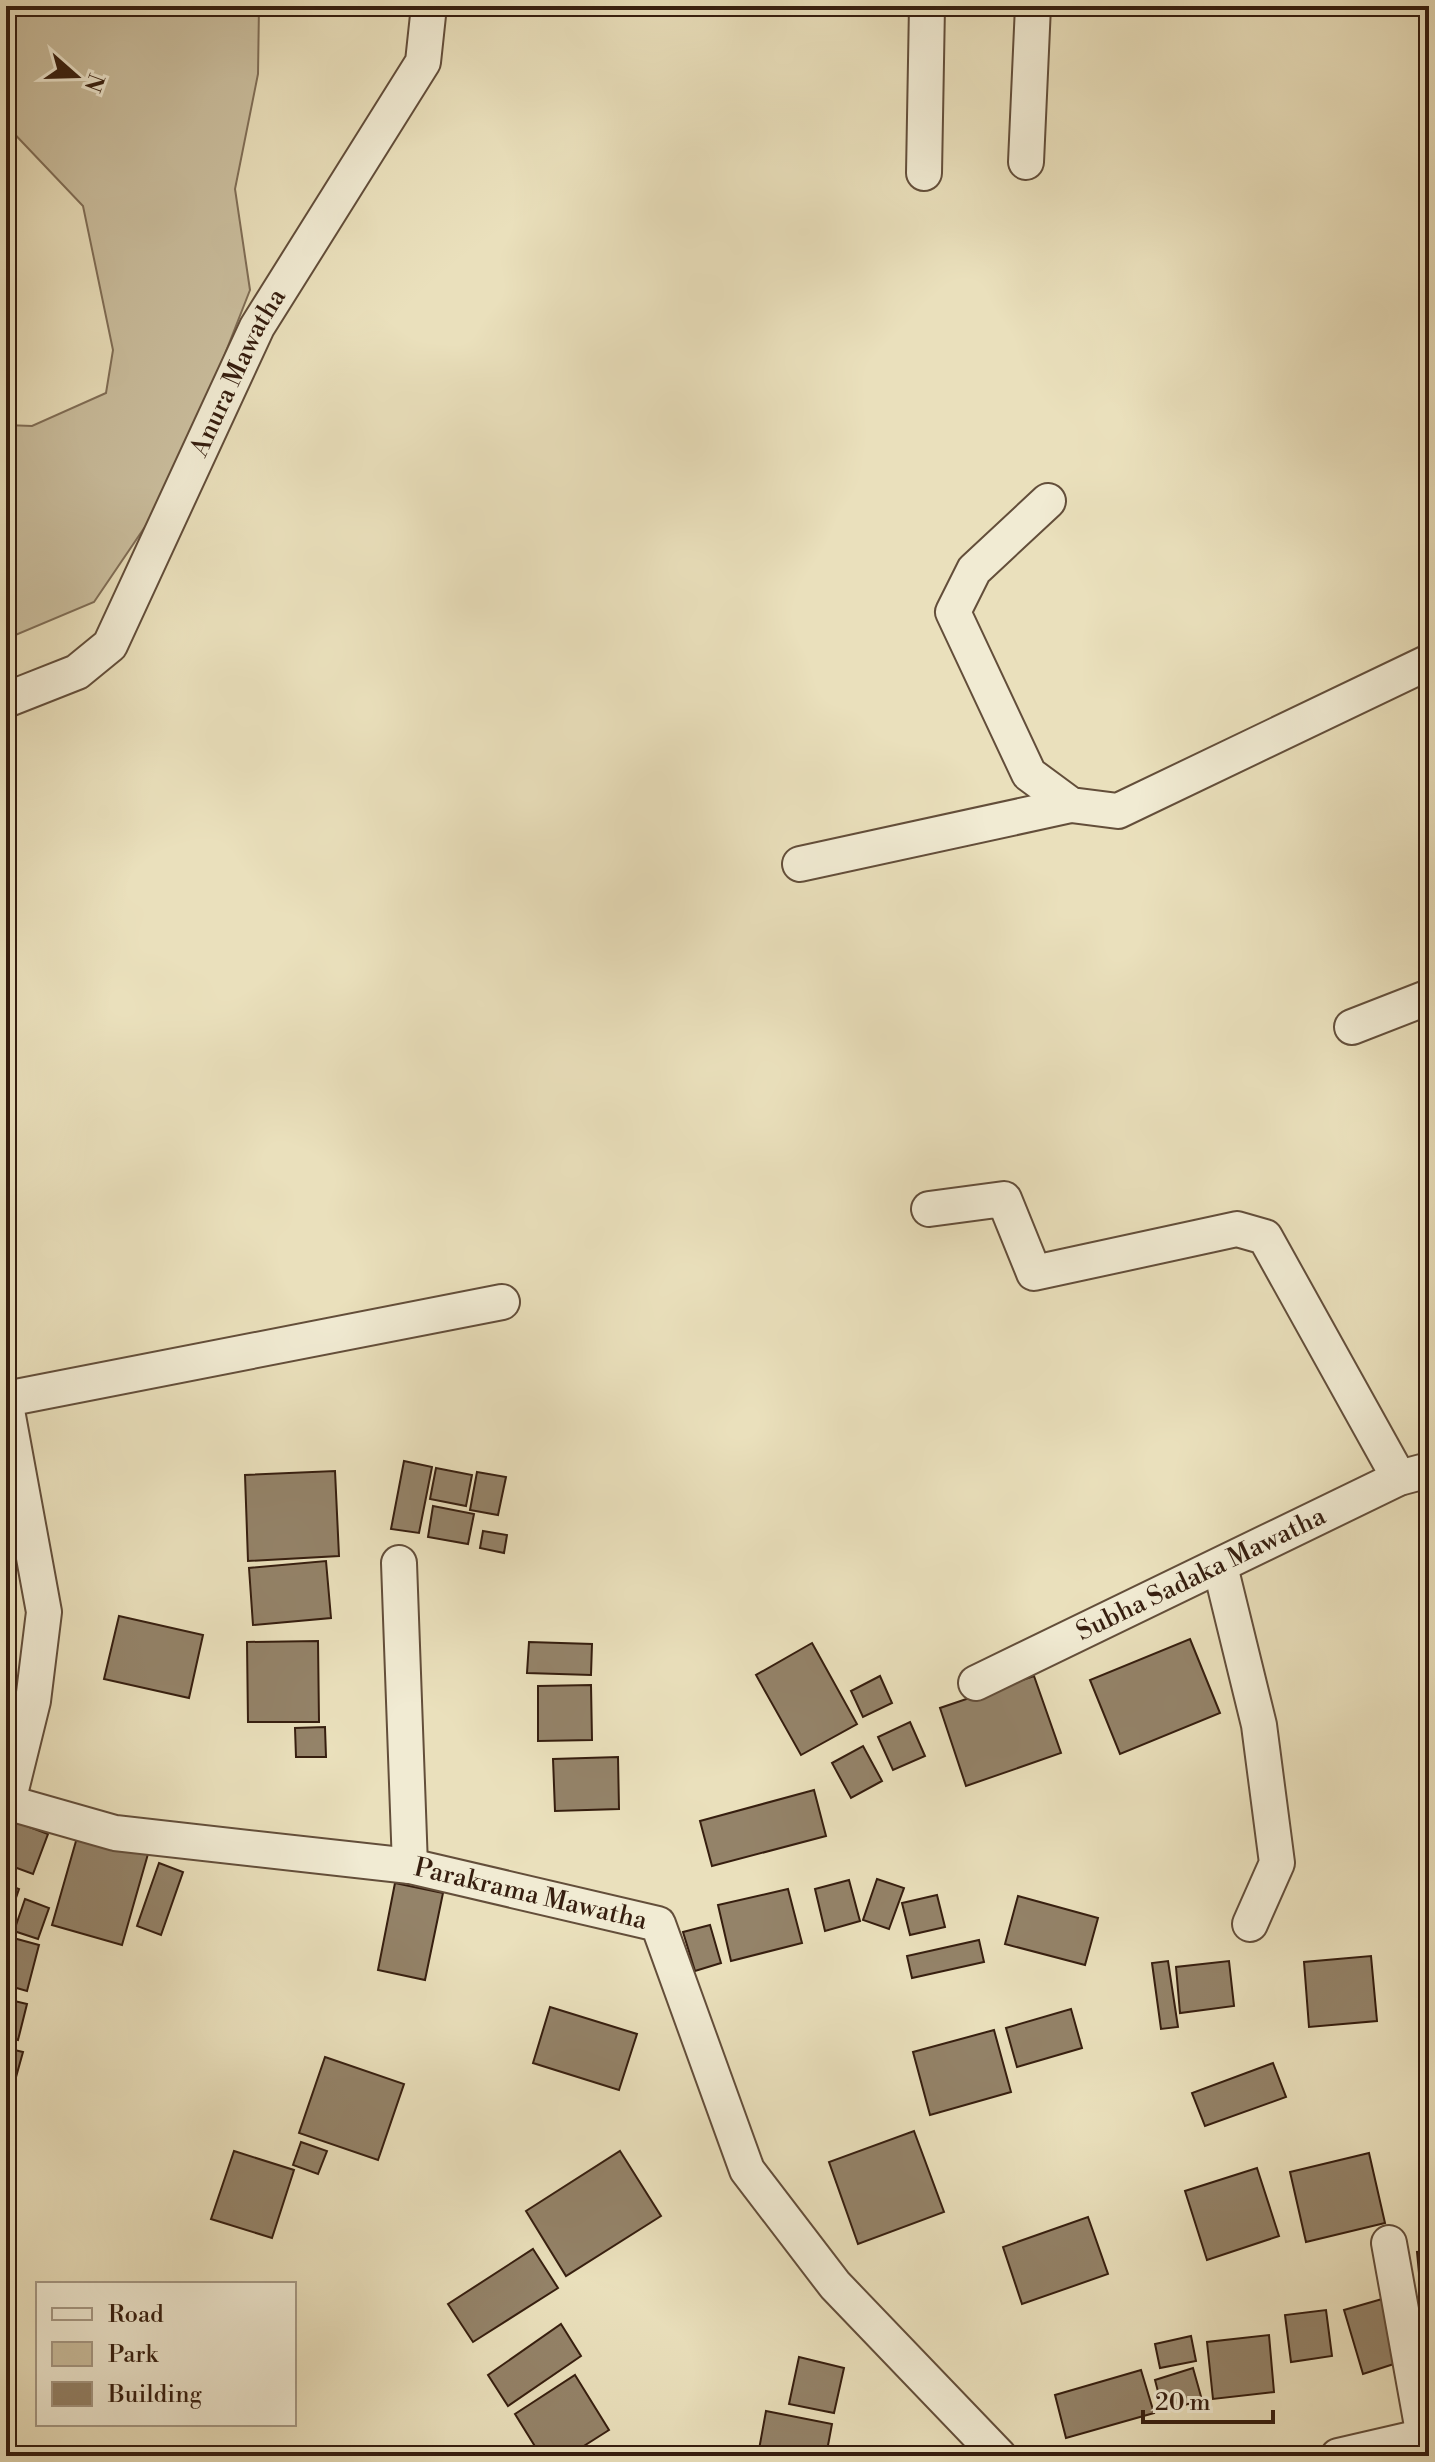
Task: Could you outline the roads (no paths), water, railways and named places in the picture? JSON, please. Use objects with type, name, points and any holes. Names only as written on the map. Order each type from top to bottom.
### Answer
[{"type":"street","name":"Anura Mawatha","points":[[6,700],[77,672],[110,645],[257,327],[423,62],[429,6]]},
{"type":"street","points":[[924,173],[927,6]]},
{"type":"street","points":[[1026,162],[1033,6]]},
{"type":"street","points":[[1048,501],[974,570],[953,612],[1029,774],[1071,805]]},
{"type":"street","points":[[800,864],[1071,805],[1118,811],[1429,662]]},
{"type":"street","points":[[1352,1027],[1429,997]]},
{"type":"street","points":[[929,1209],[1004,1199],[1034,1273],[1237,1229],[1265,1237],[1414,1474]]},
{"type":"street","points":[[7,1802],[33,1701],[44,1612],[6,1402],[502,1302]]},
{"type":"street","name":"Subha Sadaka Mawatha","points":[[976,1683],[1414,1474]]},
{"type":"street","points":[[399,1563],[410,1866]]},
{"type":"street","points":[[1220,1566],[1259,1725],[1277,1863],[1250,1924]]},
{"type":"street","name":"Parakrama Mawatha","points":[[7,1802],[115,1833],[410,1866],[658,1924],[747,2170],[835,2285],[999,2456]]},
{"type":"street","points":[[1338,2456],[1419,2442],[1389,2243]]}]
